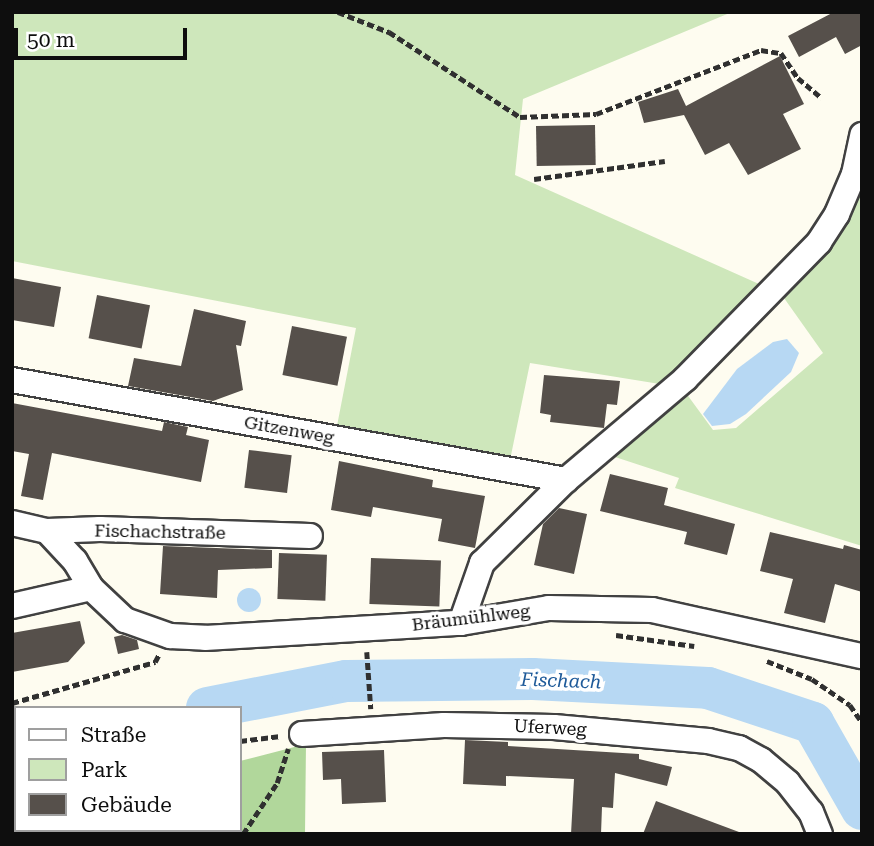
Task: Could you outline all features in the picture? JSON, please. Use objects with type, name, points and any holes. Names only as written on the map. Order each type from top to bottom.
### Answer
[{"type":"street","points":[[461,623],[482,564],[566,480],[685,379],[819,242],[837,214],[854,174],[862,135]]},
{"type":"street","name":"Gitzenweg","points":[[12,380],[566,480]]},
{"type":"street","name":"Fischachstraße","points":[[12,523],[47,531],[100,529],[310,536]]},
{"type":"street","name":"Bräumühlweg","points":[[47,531],[75,561],[91,588],[125,620],[170,636],[205,638],[461,623],[549,608],[652,610],[862,656]]},
{"type":"street","points":[[12,606],[91,588]]},
{"type":"street","name":"Uferweg","points":[[298,734],[457,725],[554,727],[708,741],[739,748],[761,760],[788,783],[811,812],[820,834]]},
{"type":"path","points":[[338,12],[389,32],[520,117],[596,114],[761,50],[781,53],[799,78],[822,98]]},
{"type":"path","points":[[534,178],[665,161]]},
{"type":"path","points":[[607,634],[699,646]]},
{"type":"path","points":[[12,703],[155,662],[170,636]]},
{"type":"path","points":[[367,648],[371,722]]},
{"type":"path","points":[[763,660],[812,680],[850,705],[862,722]]},
{"type":"path","points":[[242,741],[298,734]]},
{"type":"path","points":[[243,834],[277,783],[298,734]]},
{"type":"green space","points":[[12,12],[732,12],[523,99],[515,175],[768,288],[666,385],[530,363],[509,465],[336,431],[356,328],[12,261]]},
{"type":"green space","points":[[862,182],[862,546],[675,488],[679,478],[609,455],[683,389],[713,430],[736,428],[823,353],[784,298],[839,234],[859,198]]},
{"type":"green space","points":[[306,744],[305,834],[35,834],[242,832],[242,760]]},
{"type":"water","points":[[787,339],[799,353],[791,372],[746,414],[730,424],[712,426],[703,414],[737,369],[773,342]]},
{"type":"water","points":[[249,588],[258,591],[261,600],[258,609],[249,612],[240,609],[237,600],[240,591]]},
{"type":"building","points":[[834,12],[862,12],[862,45],[845,54],[836,37],[799,57],[788,36]]},
{"type":"building","points":[[780,56],[804,104],[783,114],[801,149],[748,175],[729,143],[705,155],[684,115],[644,123],[638,102],[678,89],[686,106]]},
{"type":"building","points":[[595,125],[596,165],[537,166],[536,126]]},
{"type":"building","points":[[12,278],[61,287],[54,327],[12,320]]},
{"type":"building","points":[[97,295],[150,305],[142,348],[89,338]]},
{"type":"building","points":[[194,309],[246,321],[241,346],[236,345],[243,390],[213,401],[128,386],[134,358],[181,366]]},
{"type":"building","points":[[292,326],[347,337],[337,386],[282,375]]},
{"type":"building","points":[[544,375],[620,381],[617,405],[607,404],[604,428],[550,422],[551,415],[540,413]]},
{"type":"building","points":[[12,403],[162,431],[164,422],[188,427],[186,435],[209,440],[201,482],[52,453],[43,500],[21,496],[29,454],[12,451]]},
{"type":"building","points":[[249,450],[292,455],[287,493],[244,488]]},
{"type":"building","points":[[339,461],[433,480],[432,487],[485,496],[475,548],[438,541],[442,519],[373,507],[371,517],[331,510]]},
{"type":"building","points":[[610,474],[668,488],[664,505],[735,524],[727,555],[684,544],[687,532],[600,511]]},
{"type":"building","points":[[559,508],[587,514],[574,574],[534,565],[543,524]]},
{"type":"building","points":[[770,532],[843,549],[844,545],[862,550],[862,592],[835,584],[825,623],[784,613],[793,579],[760,571]]},
{"type":"building","points":[[163,546],[272,550],[272,568],[218,570],[217,598],[160,594]]},
{"type":"building","points":[[279,553],[327,555],[325,601],[277,599]]},
{"type":"building","points":[[371,558],[441,560],[439,606],[369,604]]},
{"type":"building","points":[[80,621],[85,643],[68,662],[12,672],[12,633]]},
{"type":"building","points":[[122,635],[137,640],[139,649],[118,654],[114,637]]},
{"type":"building","points":[[465,740],[508,742],[508,746],[639,754],[639,759],[672,767],[667,786],[615,773],[613,808],[602,807],[601,834],[571,834],[574,779],[506,776],[506,786],[463,784]]},
{"type":"building","points":[[384,750],[386,802],[342,804],[341,779],[323,780],[322,752]]},
{"type":"building","points":[[656,801],[739,832],[643,834]]},
{"type":"waterway","name":"Fischach","points":[[217,706],[346,681],[533,679],[708,688],[813,723],[862,809]]}]
